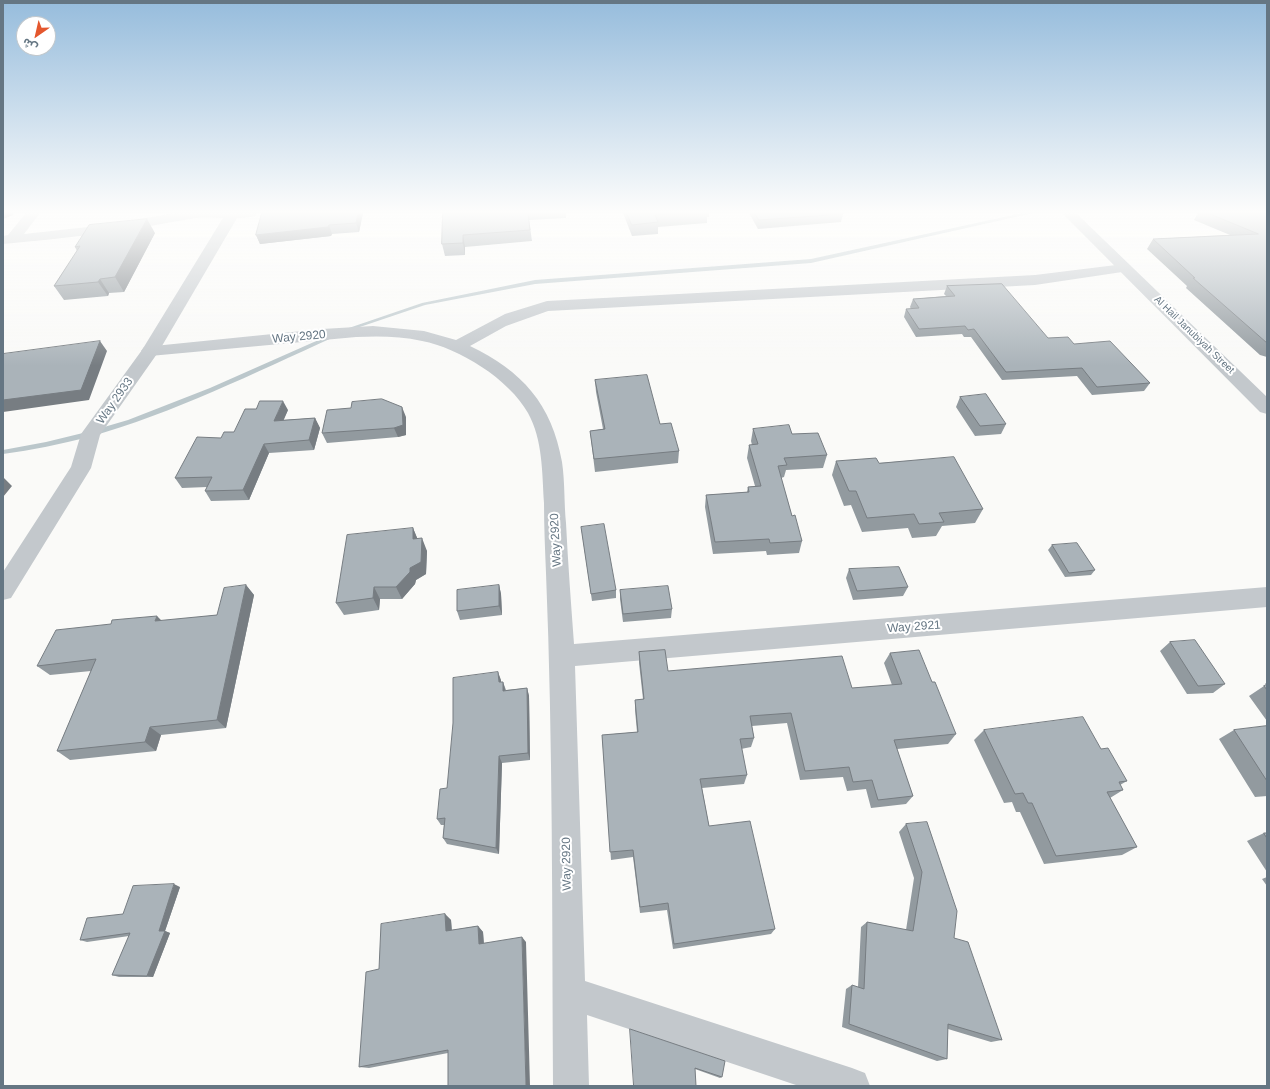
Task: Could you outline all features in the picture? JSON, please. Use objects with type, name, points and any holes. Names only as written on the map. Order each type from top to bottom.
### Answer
[{"type":"street","name":"Way 2933","points":[[3,591],[81,468],[91,434],[150,351],[201,264]]},
{"type":"street","name":"Al Hail Janubiyah Street","points":[[1120,264],[1263,399]]},
{"type":"street","points":[[456,347],[509,317],[547,306],[1035,280],[1124,268]]},
{"type":"street","name":"Way 2920","points":[[150,351],[364,331],[424,336],[456,347],[498,370],[521,390],[537,411],[548,437],[552,464],[562,656],[571,1086]]},
{"type":"street","name":"Way 2921","points":[[562,656],[1267,597]]},
{"type":"street","points":[[569,992],[852,1086]]},
{"type":"building","points":[[68,264],[122,264],[115,277],[100,279],[98,282],[54,286]]},
{"type":"building","points":[[1180,264],[1267,264],[1267,343],[1193,278],[1195,278]]},
{"type":"building","points":[[1002,284],[1048,338],[1068,337],[1074,344],[1110,341],[1150,383],[1097,387],[1082,368],[1006,372],[974,329],[968,330],[965,326],[919,329],[906,309],[919,308],[913,299],[955,296],[947,286]]},
{"type":"building","points":[[100,341],[81,390],[3,400],[3,354]]},
{"type":"building","points":[[647,375],[660,424],[671,423],[679,451],[594,459],[590,431],[605,429],[595,380]]},
{"type":"building","points":[[986,394],[1006,424],[980,426],[960,397]]},
{"type":"building","points":[[382,399],[402,407],[403,425],[394,428],[322,433],[327,410],[351,408],[352,402]]},
{"type":"building","points":[[260,401],[283,401],[274,421],[315,418],[309,440],[264,444],[243,490],[205,491],[212,477],[175,478],[197,437],[221,438],[224,432],[234,432],[245,409],[256,409]]},
{"type":"building","points":[[789,425],[792,434],[818,433],[827,455],[784,458],[787,465],[778,466],[792,516],[795,515],[802,541],[770,543],[769,539],[715,542],[706,495],[749,492],[748,487],[761,486],[749,445],[758,444],[753,429]]},
{"type":"building","points":[[954,457],[983,509],[939,513],[944,522],[919,524],[914,514],[867,518],[856,491],[849,491],[836,461],[876,458],[879,463]]},
{"type":"building","points":[[604,524],[616,590],[591,594],[581,527]]},
{"type":"building","points":[[413,528],[413,539],[422,538],[421,562],[410,568],[410,572],[396,587],[374,587],[373,598],[336,603],[347,535]]},
{"type":"building","points":[[1077,543],[1095,570],[1069,573],[1052,545]]},
{"type":"building","points":[[899,567],[908,587],[857,591],[849,569]]},
{"type":"building","points":[[246,585],[217,720],[150,727],[145,742],[57,751],[96,659],[37,666],[56,630],[111,624],[112,620],[157,616],[155,621],[217,615],[224,588]]},
{"type":"building","points":[[499,585],[499,606],[457,611],[457,590]]},
{"type":"building","points":[[668,586],[672,609],[623,614],[620,590]]},
{"type":"building","points":[[1195,640],[1225,684],[1198,686],[1170,642]]},
{"type":"building","points":[[665,650],[668,671],[842,656],[852,688],[902,684],[890,653],[919,650],[932,682],[935,682],[956,734],[894,740],[913,796],[878,800],[872,780],[853,782],[849,767],[805,771],[791,713],[750,716],[754,738],[740,739],[747,775],[700,779],[709,826],[750,821],[775,929],[674,944],[668,903],[640,907],[633,850],[610,852],[602,735],[638,732],[635,700],[644,699],[639,652]]},
{"type":"building","points":[[498,672],[499,682],[503,682],[503,691],[527,688],[528,753],[499,756],[496,848],[443,838],[445,818],[437,819],[440,789],[447,788],[453,723],[453,678]]},
{"type":"building","points":[[1083,717],[1101,749],[1108,748],[1127,781],[1119,782],[1123,790],[1107,792],[1137,847],[1056,856],[1032,803],[1028,803],[1023,793],[1015,794],[984,730]]},
{"type":"building","points":[[1267,726],[1267,781],[1234,730]]},
{"type":"building","points":[[927,822],[957,911],[954,938],[968,942],[1002,1040],[948,1024],[947,1059],[849,1024],[852,985],[864,989],[867,922],[913,931],[922,872],[906,824]]},
{"type":"building","points":[[174,884],[159,931],[165,931],[147,976],[112,975],[130,933],[80,940],[87,918],[123,914],[133,886]]},
{"type":"building","points":[[445,914],[446,931],[478,926],[479,944],[522,937],[526,1086],[448,1086],[448,1050],[359,1067],[366,972],[379,969],[381,924]]},
{"type":"building","points":[[630,1029],[725,1061],[722,1077],[695,1068],[696,1086],[634,1086]]},
{"type":"waterway","points":[[346,330],[424,304],[535,282],[774,264]]},
{"type":"waterway","points":[[3,452],[46,445],[130,421],[212,389],[332,336]]}]
